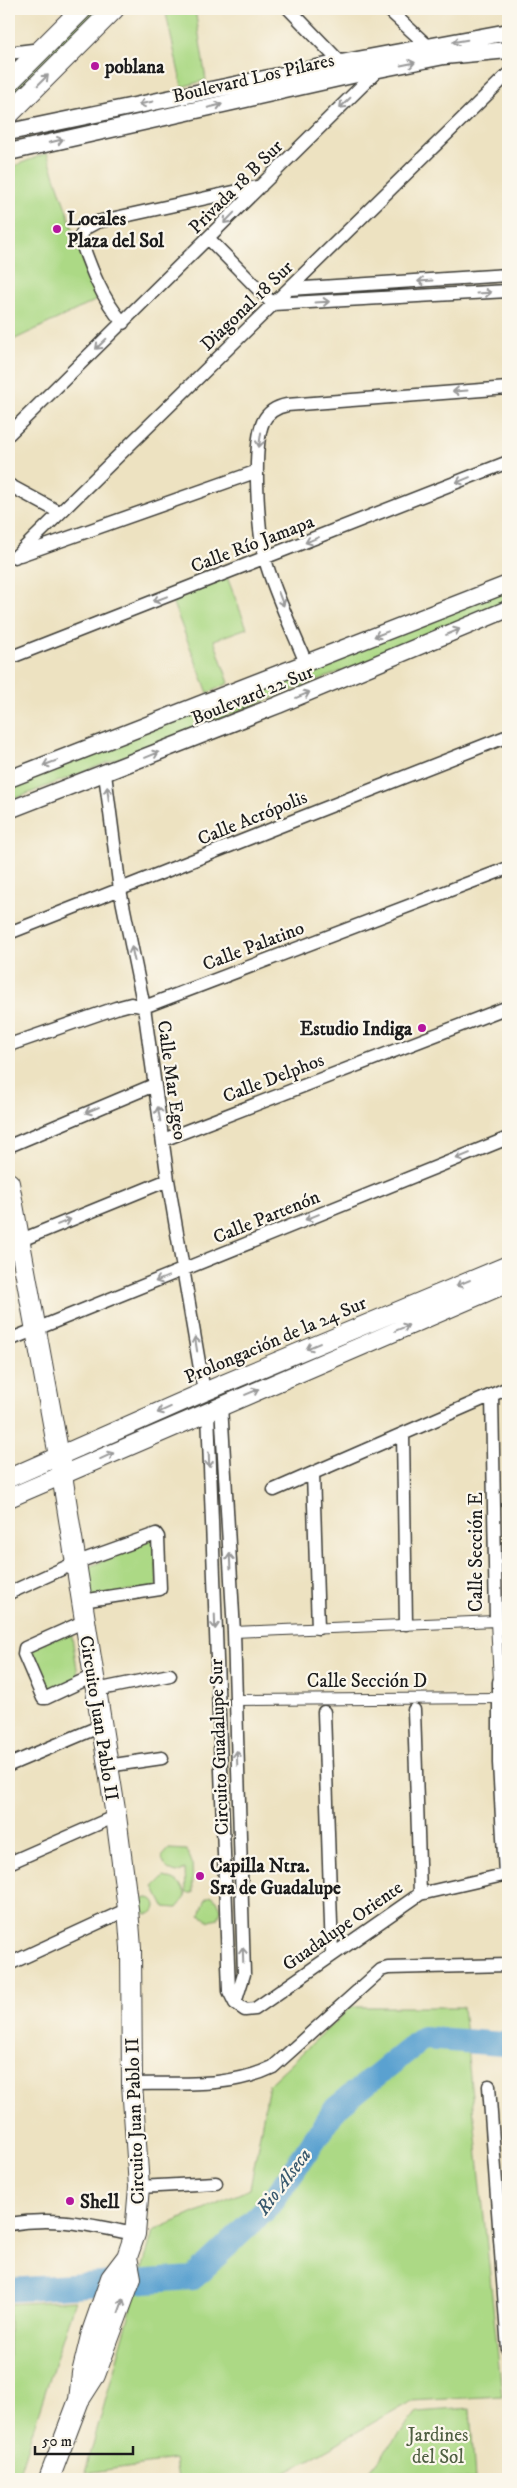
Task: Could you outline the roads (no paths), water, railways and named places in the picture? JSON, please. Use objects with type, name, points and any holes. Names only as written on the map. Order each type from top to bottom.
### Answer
[{"type":"main road","points":[[9,82],[82,9]]},
{"type":"main road","points":[[9,114],[114,9]]},
{"type":"main road","name":"Circuito Juan Pablo II","points":[[9,1184],[14,1242],[37,1328],[116,1816],[131,1948],[132,2084],[139,2187],[135,2234],[101,2333],[82,2373],[79,2400],[49,2479]]},
{"type":"main road","name":"Prolongación de la 24 Sur","points":[[60,1466],[204,1392],[508,1265]]},
{"type":"main road","points":[[9,1478],[60,1466],[214,1408],[508,1283]]},
{"type":"main road","points":[[9,1498],[60,1466]]},
{"type":"street","points":[[289,9],[340,62]]},
{"type":"street","points":[[388,9],[427,46],[444,56]]},
{"type":"street","name":"Boulevard Los Pilares","points":[[9,132],[340,62],[508,32]]},
{"type":"street","points":[[9,53],[42,49]]},
{"type":"street","name":"Boulevard Los Pilares","points":[[9,152],[380,69],[444,56],[508,50]]},
{"type":"street","name":"Privada 18 B Sur","points":[[10,431],[210,239],[380,69]]},
{"type":"street","name":"Diagonal 18 Sur","points":[[12,558],[508,74]]},
{"type":"street","points":[[123,323],[110,307],[96,282],[80,238],[84,229],[97,222],[261,186]]},
{"type":"street","points":[[210,239],[273,304],[508,291]]},
{"type":"street","points":[[289,289],[508,275]]},
{"type":"street","points":[[306,663],[265,559],[256,472],[262,424],[271,412],[287,405],[508,388]]},
{"type":"street","name":"Calle Río Jamapa","points":[[9,658],[508,462]]},
{"type":"street","points":[[12,558],[256,472]]},
{"type":"street","points":[[9,485],[59,512]]},
{"type":"street","name":"Boulevard 22 Sur","points":[[9,779],[508,584]]},
{"type":"street","name":"Boulevard 22 Sur","points":[[9,810],[106,774],[278,705],[508,609]]},
{"type":"street","name":"Calle Acrópolis","points":[[9,933],[508,736]]},
{"type":"street","name":"Calle Mar Egeo","points":[[106,774],[120,890],[144,1007],[168,1180],[204,1392]]},
{"type":"street","name":"Calle Palatino","points":[[9,1045],[116,1008],[131,1004],[144,1007],[508,868]]},
{"type":"street","name":"Calle Delphos","points":[[163,1140],[508,1007]]},
{"type":"street","points":[[9,1146],[154,1085]]},
{"type":"street","name":"Calle Partenón","points":[[9,1340],[508,1138]]},
{"type":"street","points":[[14,1242],[168,1180]]},
{"type":"street","points":[[274,1490],[508,1388]]},
{"type":"street","name":"Calle Sección E","points":[[234,1632],[496,1621],[492,1395]]},
{"type":"street","name":"Circuito Guadalupe Sur","points":[[214,1408],[234,1632],[244,1974],[235,2003]]},
{"type":"street","name":"Circuito Guadalupe Sur","points":[[214,1408],[214,1589],[229,1991],[235,2003]]},
{"type":"street","points":[[403,1434],[406,1624]]},
{"type":"street","points":[[313,1473],[318,1628]]},
{"type":"street","points":[[9,1593],[75,1563],[153,1534],[158,1537],[160,1589],[82,1601]]},
{"type":"street","points":[[214,1589],[231,1588]]},
{"type":"street","points":[[496,1621],[503,1681],[499,1698],[504,1761],[507,1874]]},
{"type":"street","points":[[85,1622],[25,1648],[24,1654],[43,1698],[95,1683],[170,1675]]},
{"type":"street","name":"Calle Sección D","points":[[235,1700],[499,1698]]},
{"type":"street","name":"Calle Sección D","points":[[414,1710],[420,1894]]},
{"type":"street","name":"Calle Sección D","points":[[324,1712],[332,1954]]},
{"type":"street","points":[[9,1765],[101,1726]]},
{"type":"street","points":[[107,1766],[162,1758]]},
{"type":"street","points":[[222,1794],[238,1793]]},
{"type":"street","points":[[9,1862],[116,1816]]},
{"type":"street","name":"Guadalupe Oriente","points":[[235,2003],[244,2010],[255,2009],[420,1894],[507,1874]]},
{"type":"street","points":[[9,1964],[128,1909]]},
{"type":"street","points":[[132,2084],[229,2081],[274,2067],[381,1970],[388,1968],[508,1966]]},
{"type":"street","points":[[489,2086],[502,2186],[508,2350]]},
{"type":"street","points":[[139,2187],[216,2183]]},
{"type":"street","points":[[9,2224],[44,2219],[61,2220],[135,2234]]},
{"type":"waterway","name":"Rio Alseca","points":[[9,2290],[193,2278],[270,2205],[336,2108],[423,2038],[502,2044],[508,2041]]},
{"type":"place","name":"poblana","points":[[95,66]]},
{"type":"place","name":"Locales Plaza del Sol","points":[[57,229]]},
{"type":"place","name":"Estudio Indiga","points":[[422,1028]]},
{"type":"place","name":"Capilla Ntra. Sra de Guadalupe","points":[[200,1876]]},
{"type":"place","name":"Shell","points":[[70,2201]]},
{"type":"park label","name":"Jardines del Sol","points":[[438,2445]]}]
